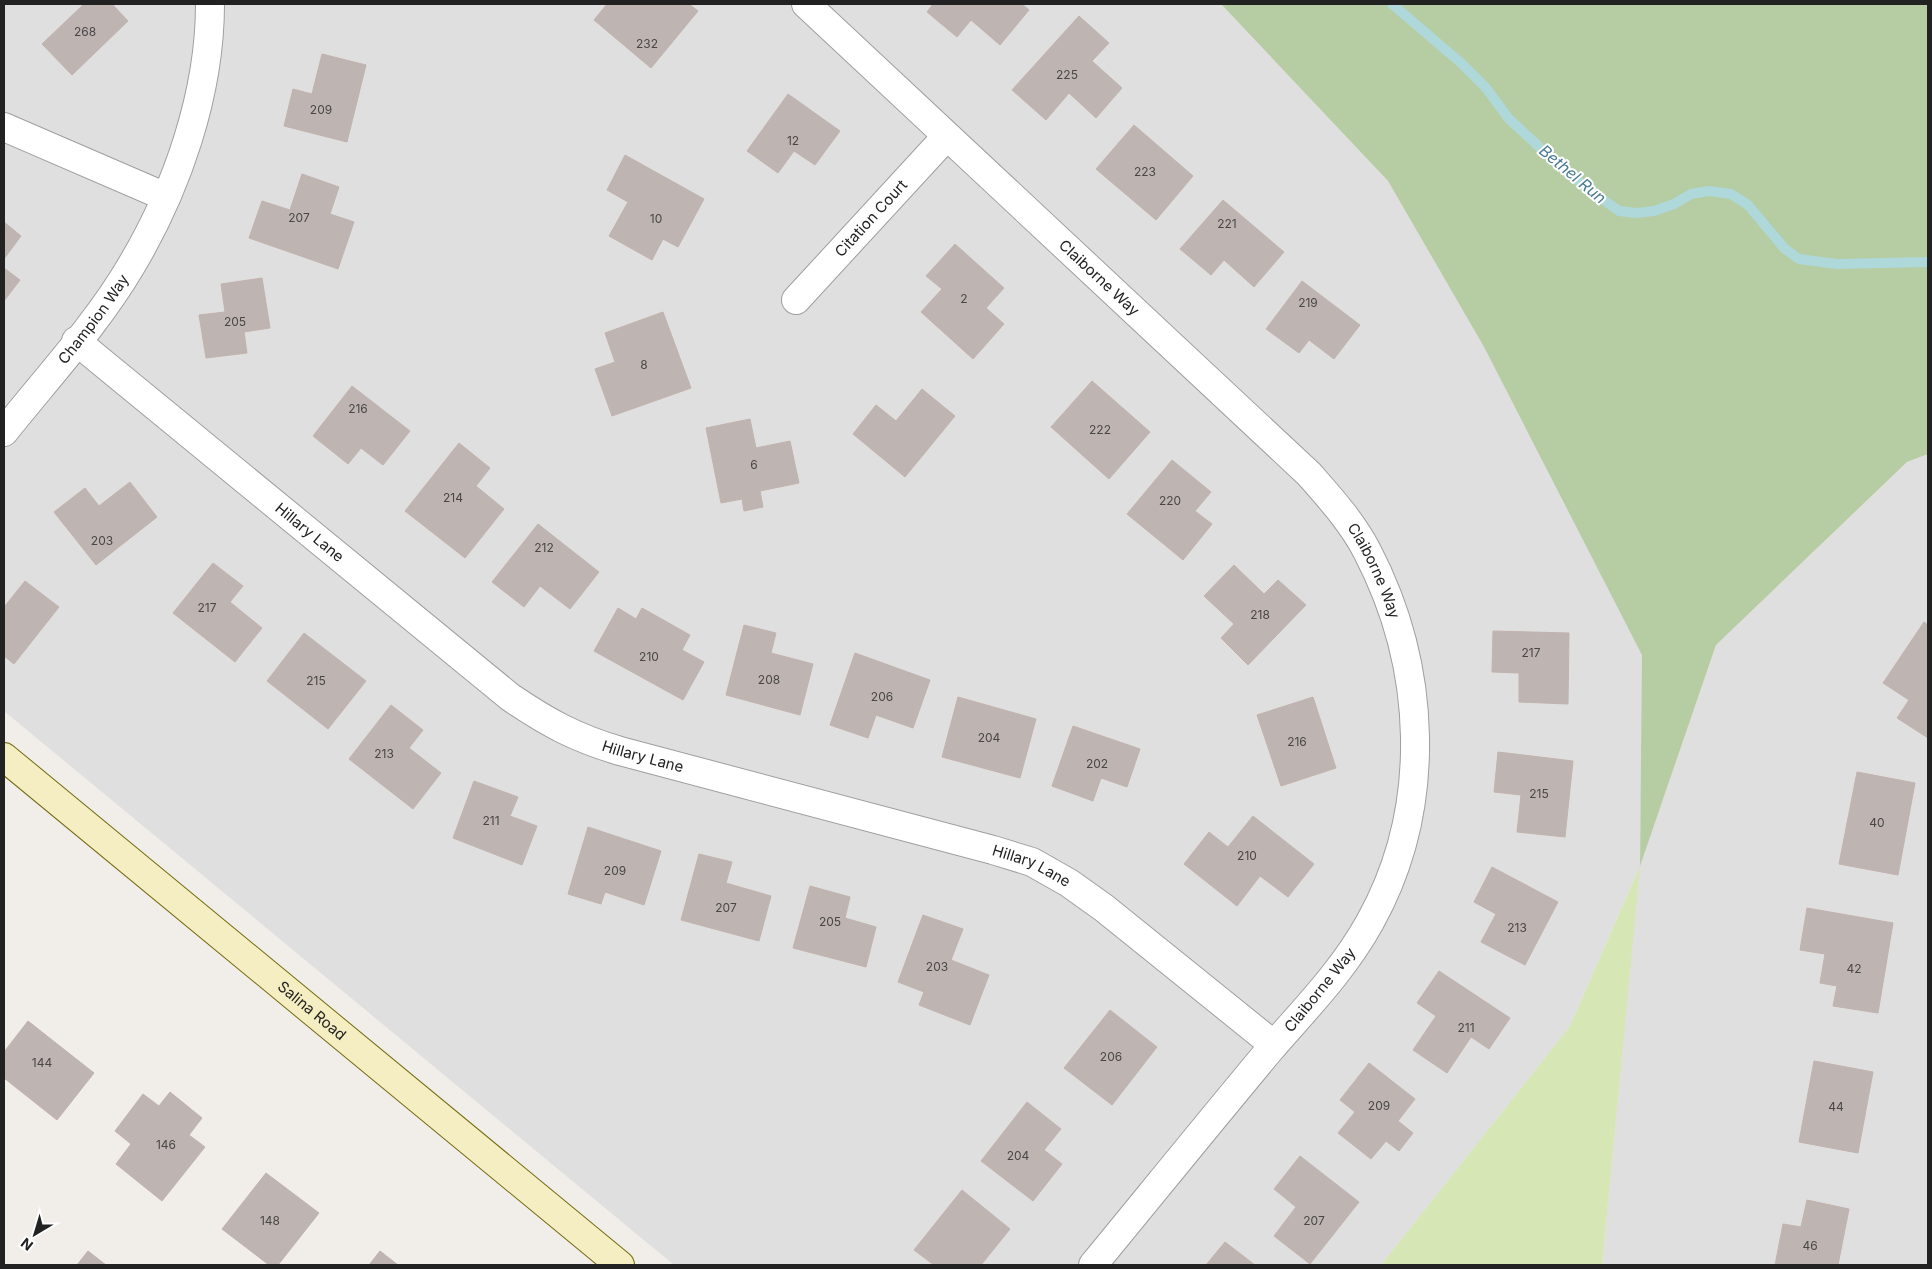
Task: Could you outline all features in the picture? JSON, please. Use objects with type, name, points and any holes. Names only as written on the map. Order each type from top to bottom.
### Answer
[{"type":"street","name":"Champion Way","points":[[4,432],[131,268],[166,197],[183,154],[197,106],[205,65],[210,4]]},
{"type":"street","name":"Claiborne Way","points":[[806,4],[946,137],[1309,474],[1341,510],[1367,550],[1403,637],[1412,686],[1416,730],[1409,810],[1399,851],[1388,884],[1371,920],[1350,956],[1325,989],[1274,1045],[1093,1265]]},
{"type":"street","points":[[4,127],[166,197]]},
{"type":"street","name":"Citation Court","points":[[796,300],[946,137]]},
{"type":"street","name":"Hillary Lane","points":[[76,341],[510,697],[547,722],[585,741],[1032,862],[1069,883],[1104,908],[1274,1045]]},
{"type":"street","name":"Salina Road","points":[[4,757],[620,1265]]},
{"type":"shaded area","points":[[4,4],[1221,4],[1388,181],[1484,347],[1643,655],[1640,864],[1716,645],[1907,462],[1928,454],[1928,1265],[1602,1265],[1639,868],[1570,1026],[1381,1265],[674,1265],[4,711]]},
{"type":"green space","points":[[1221,4],[1928,4],[1928,454],[1907,462],[1716,645],[1640,866],[1642,655],[1484,347],[1388,181]]},
{"type":"green space","points":[[1640,866],[1602,1265],[1381,1265],[1570,1026]]},
{"type":"building","points":[[84,4],[112,4],[128,21],[72,75],[42,44]]},
{"type":"building","points":[[607,4],[689,4],[698,11],[651,68],[594,20]]},
{"type":"building","points":[[933,4],[1022,4],[1029,10],[1000,45],[971,20],[957,37],[927,12]]},
{"type":"building","points":[[1079,16],[1109,43],[1092,61],[1122,88],[1096,118],[1069,93],[1046,120],[1012,90]]},
{"type":"building","points":[[322,54],[366,65],[347,142],[284,126],[293,89],[312,94]]},
{"type":"building","points":[[788,94],[840,131],[815,165],[794,151],[778,173],[747,151]]},
{"type":"building","points":[[1134,125],[1193,176],[1156,220],[1096,169]]},
{"type":"building","points":[[625,155],[704,199],[678,247],[663,239],[652,260],[609,236],[628,202],[607,190]]},
{"type":"building","points":[[302,174],[339,187],[330,214],[354,222],[338,269],[249,238],[262,201],[290,210]]},
{"type":"building","points":[[1223,200],[1284,252],[1254,287],[1224,260],[1211,275],[1180,249]]},
{"type":"building","points":[[4,222],[21,236],[4,259]]},
{"type":"building","points":[[955,244],[1004,288],[986,308],[1004,324],[973,359],[921,312],[942,289],[926,276]]},
{"type":"building","points":[[4,268],[20,280],[4,301]]},
{"type":"building","points":[[262,278],[270,328],[244,332],[247,353],[206,358],[199,315],[225,312],[221,284]]},
{"type":"building","points":[[1302,281],[1360,325],[1334,359],[1309,340],[1299,353],[1266,329]]},
{"type":"building","points":[[663,312],[691,388],[612,416],[595,369],[615,362],[605,333]]},
{"type":"building","points":[[1092,381],[1150,432],[1109,479],[1051,427]]},
{"type":"building","points":[[352,386],[410,431],[383,465],[361,448],[348,464],[313,436]]},
{"type":"building","points":[[922,389],[955,416],[905,477],[853,434],[876,405],[896,421]]},
{"type":"building","points":[[750,419],[756,448],[790,441],[799,483],[760,491],[763,507],[744,511],[742,499],[721,503],[706,428]]},
{"type":"building","points":[[459,443],[490,468],[476,486],[504,509],[465,558],[405,511]]},
{"type":"building","points":[[1172,460],[1211,492],[1195,511],[1212,524],[1183,560],[1127,514]]},
{"type":"building","points":[[130,482],[157,517],[96,565],[54,512],[85,488],[99,506]]},
{"type":"building","points":[[538,524],[599,572],[570,609],[540,586],[524,607],[492,582]]},
{"type":"building","points":[[213,563],[243,586],[230,602],[262,628],[235,662],[173,613]]},
{"type":"building","points":[[1234,565],[1264,594],[1278,580],[1306,605],[1248,665],[1221,638],[1234,624],[1204,596]]},
{"type":"building","points":[[25,581],[59,607],[14,664],[4,656],[4,605]]},
{"type":"building","points":[[618,608],[636,619],[642,608],[690,635],[682,650],[704,662],[683,700],[594,651]]},
{"type":"building","points":[[1924,622],[1928,625],[1928,738],[1897,718],[1909,700],[1883,683]]},
{"type":"building","points":[[744,625],[776,633],[771,653],[813,664],[800,715],[726,695]]},
{"type":"building","points":[[1493,631],[1569,633],[1568,704],[1519,702],[1519,673],[1492,672]]},
{"type":"building","points":[[304,633],[366,681],[328,729],[267,681]]},
{"type":"building","points":[[855,653],[930,680],[913,728],[876,715],[868,738],[830,725]]},
{"type":"building","points":[[958,697],[1036,719],[1020,778],[942,757]]},
{"type":"building","points":[[1313,697],[1336,768],[1281,786],[1257,715]]},
{"type":"building","points":[[391,705],[423,730],[409,748],[441,773],[413,809],[349,759]]},
{"type":"building","points":[[1073,726],[1140,749],[1127,787],[1101,778],[1093,801],[1052,786]]},
{"type":"building","points":[[1498,752],[1573,761],[1565,837],[1517,832],[1521,795],[1494,792]]},
{"type":"building","points":[[1857,772],[1915,783],[1898,875],[1839,864]]},
{"type":"building","points":[[474,781],[518,797],[510,816],[537,826],[522,865],[453,838]]},
{"type":"building","points":[[1253,816],[1314,864],[1288,897],[1260,876],[1237,906],[1184,864],[1209,832],[1228,847]]},
{"type":"building","points":[[588,827],[661,851],[644,905],[605,892],[601,904],[568,894]]},
{"type":"building","points":[[699,854],[732,862],[726,883],[771,896],[759,941],[681,920]]},
{"type":"building","points":[[1492,867],[1558,902],[1525,965],[1481,942],[1496,914],[1474,902]]},
{"type":"building","points":[[810,886],[850,897],[845,918],[876,927],[866,967],[793,948]]},
{"type":"building","points":[[1807,908],[1893,923],[1878,1013],[1833,1006],[1837,986],[1820,983],[1825,954],[1800,950]]},
{"type":"building","points":[[923,915],[963,929],[951,960],[989,975],[970,1025],[919,1005],[924,992],[898,982]]},
{"type":"building","points":[[1439,971],[1510,1018],[1489,1049],[1471,1037],[1447,1073],[1413,1050],[1436,1016],[1417,1003]]},
{"type":"building","points":[[1110,1010],[1157,1047],[1112,1105],[1064,1068]]},
{"type":"building","points":[[28,1021],[94,1073],[57,1120],[4,1078],[4,1052]]},
{"type":"building","points":[[1814,1061],[1873,1072],[1858,1153],[1799,1142]]},
{"type":"building","points":[[1369,1063],[1415,1099],[1398,1121],[1413,1133],[1399,1151],[1386,1141],[1371,1159],[1338,1133],[1355,1112],[1340,1100]]},
{"type":"building","points":[[170,1092],[202,1118],[189,1135],[205,1147],[162,1201],[116,1164],[131,1144],[115,1131],[143,1094],[159,1106]]},
{"type":"building","points":[[1027,1102],[1061,1129],[1044,1150],[1062,1164],[1033,1201],[981,1161]]},
{"type":"building","points":[[1300,1156],[1359,1202],[1310,1264],[1274,1236],[1296,1207],[1274,1189]]},
{"type":"building","points":[[266,1173],[319,1213],[278,1265],[269,1265],[222,1229]]},
{"type":"building","points":[[962,1190],[1010,1229],[981,1265],[934,1265],[914,1250]]},
{"type":"building","points":[[1807,1200],[1849,1209],[1838,1265],[1775,1265],[1783,1224],[1801,1227]]},
{"type":"building","points":[[1225,1242],[1255,1265],[1206,1265]]},
{"type":"building","points":[[88,1251],[106,1265],[77,1265]]},
{"type":"building","points":[[380,1251],[398,1265],[369,1265]]},
{"type":"waterway","name":"Bethel Run","points":[[1392,4],[1461,63],[1486,88],[1509,119],[1547,154],[1584,186],[1619,211],[1637,213],[1654,211],[1674,204],[1691,194],[1709,191],[1731,194],[1748,205],[1784,248],[1799,259],[1837,264],[1928,262]]}]
